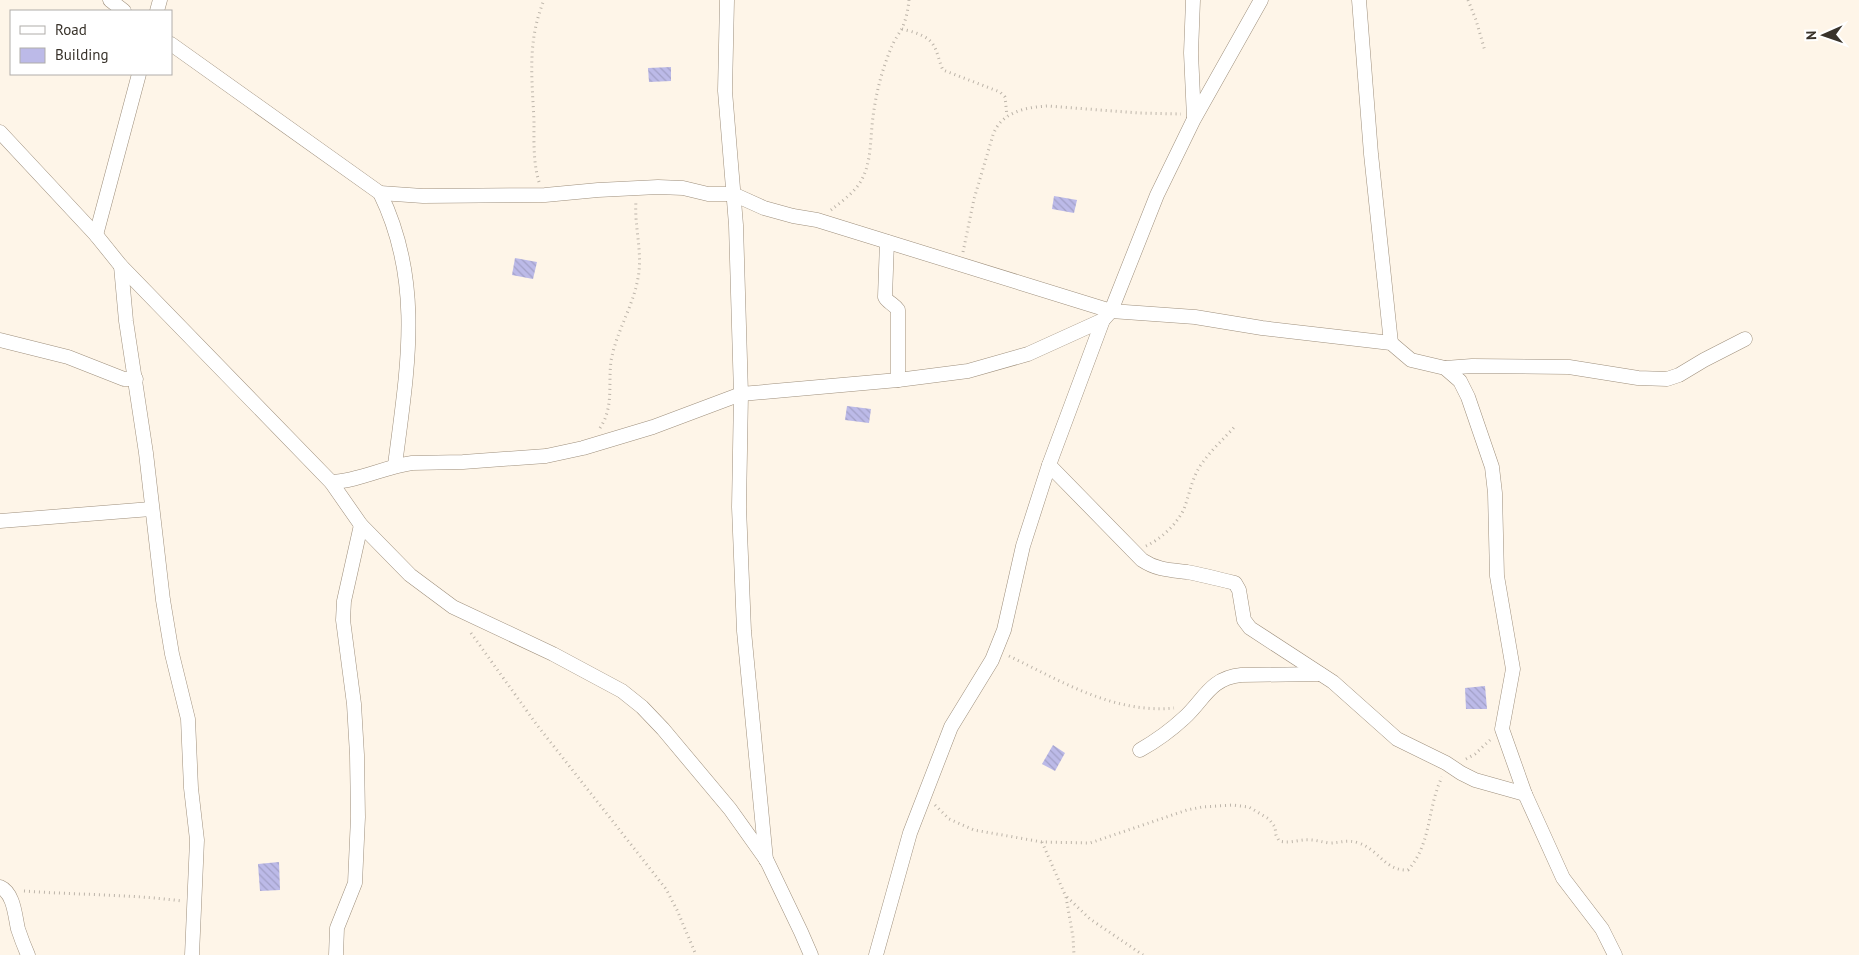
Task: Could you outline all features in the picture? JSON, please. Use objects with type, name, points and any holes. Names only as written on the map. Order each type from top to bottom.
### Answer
[{"type":"street","points":[[110,0],[123,10]]},
{"type":"street","points":[[727,0],[725,91],[737,244],[741,394],[739,508],[744,631],[766,861]]},
{"type":"street","points":[[1193,0],[1192,61],[1194,117]]},
{"type":"street","points":[[876,955],[910,833],[950,727],[997,650],[1004,630],[1023,546],[1049,465],[1107,316],[1157,195],[1194,117],[1261,0]]},
{"type":"street","points":[[1359,0],[1372,163],[1391,343]]},
{"type":"street","points":[[172,45],[380,193],[400,242],[408,300],[410,340],[395,465]]},
{"type":"street","points":[[96,235],[139,75]]},
{"type":"street","points":[[0,132],[96,235],[122,266],[331,482],[361,525],[410,575],[453,607],[553,654],[622,691],[642,707],[663,729],[730,810],[766,861],[802,932],[811,955]]},
{"type":"street","points":[[380,193],[423,196],[544,195],[637,188],[683,188],[708,194],[733,194],[764,208],[793,216],[818,220],[964,265],[1107,316],[1195,318],[1391,343],[1411,360],[1445,368],[1472,366],[1569,367],[1638,378],[1667,379],[1679,375],[1745,339]]},
{"type":"street","points":[[887,242],[885,297],[898,310],[898,380]]},
{"type":"street","points":[[122,266],[126,320],[136,379],[151,509],[172,654],[188,719],[191,788],[197,840],[192,955]]},
{"type":"street","points":[[331,482],[348,481],[395,465],[512,460],[546,456],[583,448],[653,427],[741,394],[898,380],[968,371],[1028,354],[1107,316]]},
{"type":"street","points":[[0,340],[68,357],[124,379],[136,379]]},
{"type":"street","points":[[1445,368],[1460,381],[1468,397],[1492,467],[1495,493],[1497,576],[1513,669],[1502,729],[1525,794],[1563,878],[1602,930],[1615,955]]},
{"type":"street","points":[[1049,465],[1133,551],[1152,567],[1188,572],[1235,583],[1239,590],[1244,620],[1250,628],[1343,690],[1397,739],[1446,763],[1475,780],[1525,794]]},
{"type":"street","points":[[0,522],[151,509]]},
{"type":"street","points":[[336,955],[337,928],[355,883],[358,817],[357,755],[354,704],[343,620],[344,601],[361,525]]},
{"type":"street","points":[[1140,750],[1162,737],[1186,717],[1203,696],[1220,680],[1230,676],[1320,674]]},
{"type":"street","points":[[3,888],[10,899],[22,942],[28,955]]},
{"type":"path","points":[[544,0],[538,15],[531,44],[534,156],[544,195]]},
{"type":"path","points":[[818,220],[850,195],[863,176],[870,156],[877,91],[890,52],[905,21],[909,0]]},
{"type":"path","points":[[1468,0],[1485,52]]},
{"type":"path","points":[[902,29],[922,35],[928,39],[934,46],[943,70],[1000,92],[1005,97],[1007,116]]},
{"type":"path","points":[[964,265],[963,254],[974,199],[996,126],[1007,116],[1036,106],[1048,106],[1194,117]]},
{"type":"path","points":[[583,448],[601,427],[608,412],[611,363],[614,349],[634,296],[639,276],[636,226],[637,188]]},
{"type":"path","points":[[1133,551],[1148,545],[1177,521],[1183,510],[1193,480],[1202,463],[1236,426]]},
{"type":"path","points":[[470,631],[537,725],[666,889],[696,955]]},
{"type":"path","points":[[997,650],[1074,688],[1109,702],[1149,708],[1173,708],[1203,696]]},
{"type":"path","points":[[924,795],[949,820],[974,830],[1042,842],[1090,843],[1187,810],[1232,805],[1249,807],[1269,819],[1275,827],[1279,841],[1288,844],[1308,840],[1330,843],[1347,840],[1361,844],[1392,868],[1408,870],[1427,836],[1433,801],[1446,763],[1460,763],[1475,754],[1502,729]]},
{"type":"path","points":[[1042,842],[1066,897],[1074,937],[1074,955]]},
{"type":"path","points":[[3,888],[61,894],[97,894],[195,904]]},
{"type":"path","points":[[1066,897],[1090,918],[1143,955]]},
{"type":"building","points":[[671,67],[671,81],[649,82],[648,68]]},
{"type":"building","points":[[1054,196],[1077,200],[1074,213],[1052,209]]},
{"type":"building","points":[[515,258],[537,262],[533,279],[512,275]]},
{"type":"building","points":[[847,406],[871,409],[869,423],[845,420]]},
{"type":"building","points":[[1485,686],[1487,709],[1466,709],[1465,688]]},
{"type":"building","points":[[1053,745],[1065,753],[1055,771],[1042,764]]},
{"type":"building","points":[[279,862],[280,890],[260,891],[258,864]]}]
